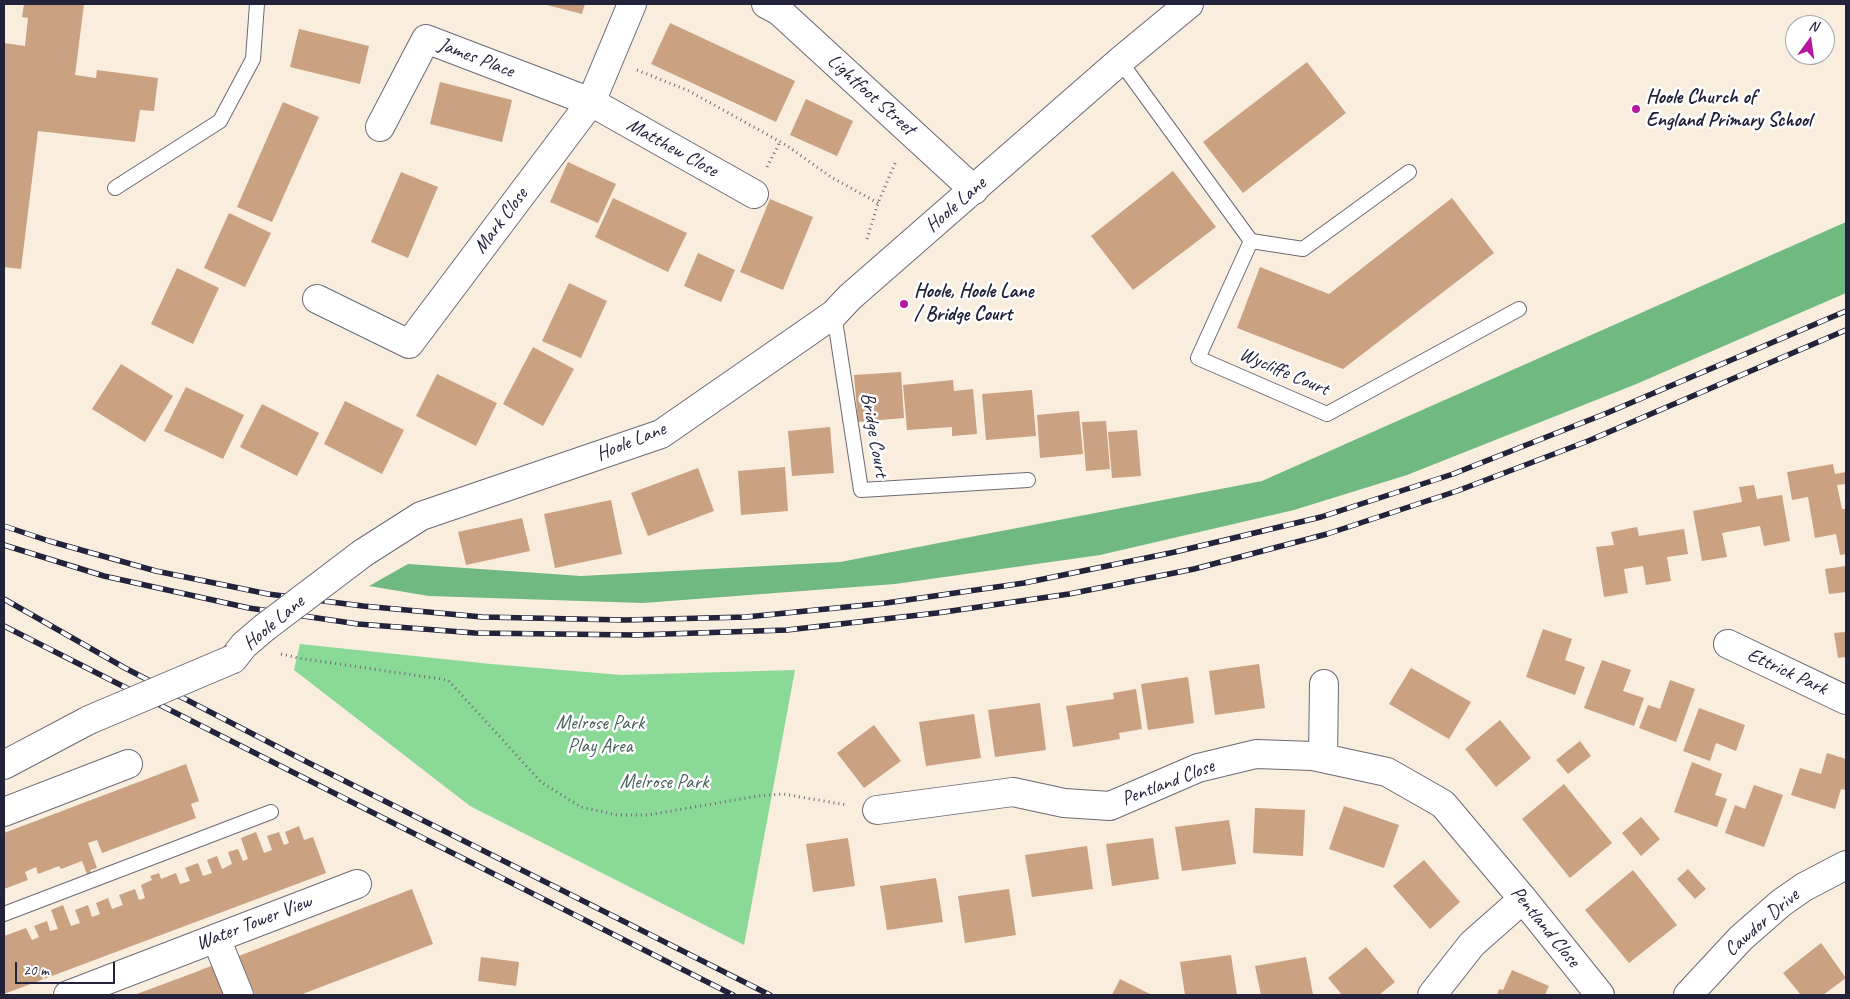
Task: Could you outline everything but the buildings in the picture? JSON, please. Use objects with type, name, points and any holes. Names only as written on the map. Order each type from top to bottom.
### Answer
[{"type":"street","name":"Mark Close","points":[[317,299],[409,344],[591,102],[632,4]]},
{"type":"street","name":"Lightfoot Street","points":[[766,4],[778,11],[974,190]]},
{"type":"street","name":"Hoole Lane","points":[[4,765],[89,720],[247,644],[363,553],[421,516],[661,434],[834,314],[850,297],[1120,61],[1189,4]]},
{"type":"street","name":"James Place","points":[[380,127],[426,39],[591,102]]},
{"type":"street","name":"Matthew Close","points":[[591,102],[754,194]]},
{"type":"street","name":"Ettrick Park","points":[[1728,644],[1846,700]]},
{"type":"street","points":[[1323,758],[1324,684]]},
{"type":"street","name":"Pentland Close","points":[[877,810],[1013,792],[1064,803],[1110,806],[1198,768],[1256,754],[1312,756],[1387,772],[1443,804],[1600,995]]},
{"type":"street","points":[[4,812],[128,764]]},
{"type":"street","name":"Cawdor Drive","points":[[1688,995],[1741,938],[1781,903],[1804,887],[1846,865]]},
{"type":"street","name":"Water Tower View","points":[[68,995],[357,884]]},
{"type":"street","points":[[1432,995],[1472,944],[1523,899]]},
{"type":"street","points":[[216,938],[239,995]]},
{"type":"lane","points":[[115,188],[220,120],[253,59],[257,4]]},
{"type":"lane","points":[[1120,61],[1251,241],[1303,249],[1409,172]]},
{"type":"lane","name":"Wycliffe Court","points":[[1251,241],[1198,358],[1327,414],[1519,309]]},
{"type":"lane","name":"Bridge Court","points":[[834,314],[861,490],[1028,480]]},
{"type":"lane","points":[[4,914],[271,812]]},
{"type":"path","points":[[609,59],[689,91],[786,145],[831,177],[878,203]]},
{"type":"path","points":[[867,240],[878,203],[910,131]]},
{"type":"path","points":[[247,644],[298,658],[448,680],[541,782],[582,807],[617,815],[648,815],[758,796],[783,794],[877,810]]},
{"type":"green space","points":[[1846,222],[1846,293],[1634,385],[1407,475],[1294,510],[1100,555],[895,584],[643,603],[429,596],[369,586],[408,564],[581,576],[840,562],[1262,481]]},
{"type":"green space","name":"Melrose Park","points":[[300,644],[491,664],[621,675],[795,670],[744,945],[470,806],[294,670]]},
{"type":"railway","points":[[4,526],[49,541],[156,571],[268,594],[363,606],[482,617],[625,620],[746,617],[886,603],[1024,583],[1175,552],[1321,517],[1453,474],[1607,413],[1846,311]]},
{"type":"railway","points":[[4,545],[104,576],[249,608],[358,624],[475,633],[637,635],[787,630],[937,613],[1069,594],[1194,569],[1327,534],[1457,491],[1588,441],[1846,330]]},
{"type":"railway","points":[[4,599],[125,668],[307,762],[770,995]]},
{"type":"railway","points":[[4,626],[733,995]]},
{"type":"place","name":"Hoole Church of England Primary School","points":[[1636,109]]},
{"type":"place","name":"Hoole, Hoole Lane / Bridge Court","points":[[904,304]]},
{"type":"park label","name":"Melrose Park Play Area","points":[[600,736]]}]
